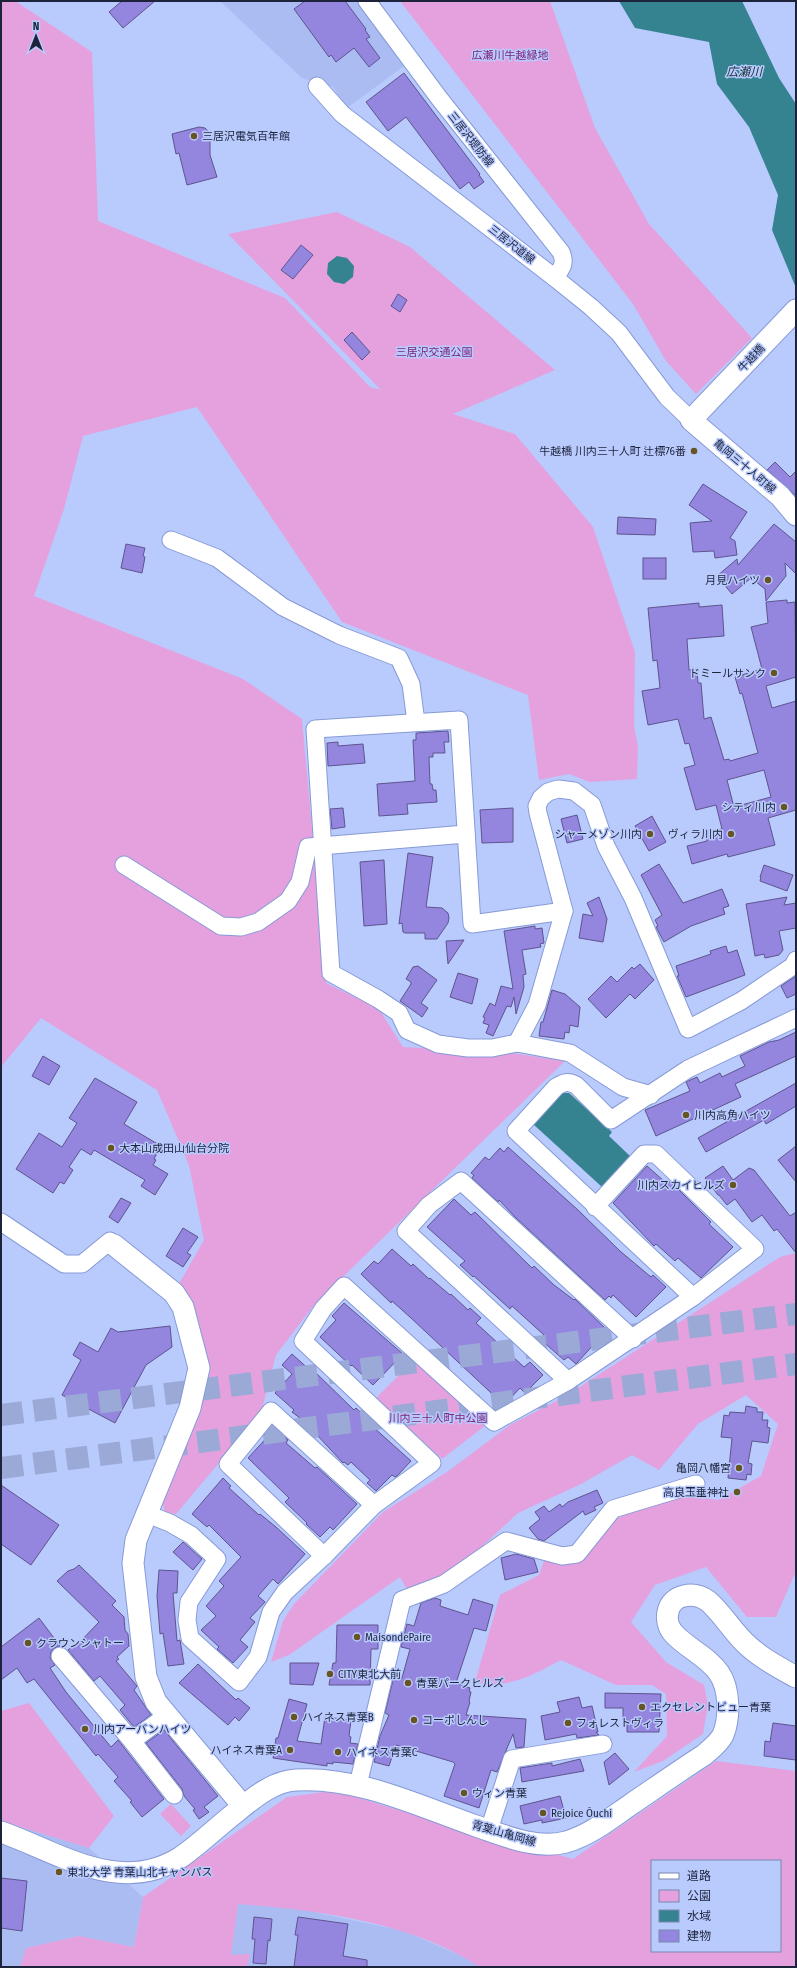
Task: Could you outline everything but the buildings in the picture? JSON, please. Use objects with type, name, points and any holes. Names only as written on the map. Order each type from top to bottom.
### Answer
[{"type":"street","name":"三居沢堤防線","points":[[367,1],[439,98],[561,252],[564,259],[563,266],[555,278]]},
{"type":"street","name":"三居沢道線","points":[[317,86],[342,114],[555,278],[619,333],[667,396],[691,420]]},
{"type":"street","name":"牛越橋","points":[[691,420],[796,310]]},
{"type":"street","name":"亀岡三十人町線","points":[[691,420],[780,496],[796,515]]},
{"type":"street","points":[[171,540],[217,558],[283,607],[339,636],[399,658],[411,684],[416,722]]},
{"type":"street","points":[[564,911],[472,924],[459,720],[315,729],[331,973],[378,999],[399,1013],[407,1030],[438,1044],[468,1048],[492,1048],[517,1044],[570,1053],[623,1087],[651,1095]]},
{"type":"street","points":[[517,1044],[537,1005],[564,911],[537,806],[548,792],[567,789],[582,796],[592,804],[606,846],[633,898],[688,1029],[741,1001],[793,966],[796,960]]},
{"type":"street","points":[[124,865],[221,926],[241,927],[258,922],[288,901],[300,882],[308,847],[466,834]]},
{"type":"street","points":[[693,1297],[595,1207],[516,1131],[556,1087],[563,1082],[570,1082],[576,1085],[611,1120],[651,1095],[688,1069],[796,1018]]},
{"type":"street","points":[[147,1514],[173,1525],[191,1535],[217,1559],[189,1602],[187,1620],[190,1638],[239,1682],[258,1657],[271,1612],[285,1592],[324,1556],[374,1505],[432,1463],[303,1341],[323,1309],[344,1286],[494,1422],[568,1381],[633,1339],[693,1297],[755,1249],[656,1154],[644,1154],[595,1207]]},
{"type":"street","points":[[568,1381],[406,1231],[429,1205],[461,1180],[633,1339]]},
{"type":"street","points":[[1,1222],[64,1264],[82,1264],[110,1242],[174,1293],[183,1307],[200,1368],[190,1408],[136,1540],[133,1563],[146,1677],[156,1702],[243,1806]]},
{"type":"street","points":[[324,1556],[228,1464],[271,1411],[374,1505]]},
{"type":"street","points":[[358,1785],[402,1600],[444,1584],[506,1541],[562,1556],[577,1554],[614,1509],[696,1484]]},
{"type":"street","name":"青葉山亀岡線","points":[[1,1832],[99,1870],[135,1874],[157,1869],[181,1856],[243,1806],[268,1789],[293,1780],[324,1780],[358,1785],[512,1838],[539,1844],[566,1842],[595,1829],[714,1747],[722,1736],[728,1705],[725,1688],[720,1674],[671,1629],[667,1616],[668,1610],[670,1604],[676,1599],[694,1595],[708,1601],[754,1651],[796,1678]]},
{"type":"street","points":[[60,1656],[132,1741],[174,1795]]},
{"type":"street","points":[[132,1741],[167,1715]]},
{"type":"street","points":[[489,1830],[512,1759],[603,1744]]},
{"type":"shaded area","points":[[220,1],[359,1],[404,66],[347,108],[333,87],[302,78]]},
{"type":"shaded area","name":"東北大学 青葉山北キャンパス","points":[[1,1821],[89,1848],[143,1897],[134,1947],[78,1936],[27,1948],[20,1967],[1,1967]]},
{"type":"shaded area","points":[[237,1904],[295,1908],[404,1931],[464,1957],[480,1967],[205,1967],[231,1955]]},
{"type":"green space","name":"三居沢交通公園","points":[[1,1],[15,1],[92,52],[98,221],[285,298],[370,387],[381,390],[228,234],[337,212],[410,247],[555,370],[453,414],[515,434],[593,527],[635,652],[634,726],[638,747],[637,779],[590,782],[569,774],[539,780],[528,695],[342,622],[197,407],[83,436],[64,509],[34,596],[243,679],[302,719],[326,983],[379,1009],[403,1047],[511,1053],[565,1061],[314,1305],[276,1355],[261,1413],[176,1514],[165,1512],[162,1499],[178,1467],[206,1389],[209,1376],[204,1343],[189,1303],[179,1284],[204,1240],[189,1165],[157,1090],[41,1018],[1,1067]]},
{"type":"green space","name":"広瀬川牛越緑地","points":[[400,1],[550,1],[595,128],[649,224],[752,338],[696,394],[666,361],[633,304]]},
{"type":"green space","points":[[796,1253],[796,1571],[776,1617],[747,1617],[706,1567],[655,1585],[631,1622],[666,1662],[704,1685],[708,1705],[703,1734],[663,1761],[634,1772],[667,1736],[666,1694],[652,1685],[616,1685],[561,1660],[530,1676],[509,1683],[487,1684],[475,1682],[500,1595],[539,1575],[545,1558],[575,1563],[607,1522],[677,1495],[718,1500],[761,1476],[778,1424],[746,1395],[698,1424],[659,1470],[632,1455],[581,1484],[518,1513],[451,1575],[408,1591],[400,1577],[289,1655],[271,1662],[283,1621],[294,1604],[383,1512],[447,1472],[510,1425],[566,1396],[780,1257]]},
{"type":"green space","name":"川内三十人町中公園","points":[[415,1359],[486,1425],[442,1459],[376,1398]]},
{"type":"green space","points":[[29,1703],[114,1816],[89,1848],[1,1821],[1,1711]]},
{"type":"green space","points":[[716,1761],[796,1771],[796,1967],[480,1967],[453,1952],[424,1939],[394,1929],[332,1915],[300,1910],[238,1904],[231,1955],[250,1954],[247,1967],[20,1967],[26,1948],[79,1936],[134,1947],[143,1897],[287,1797],[324,1792],[352,1796],[573,1859]]},
{"type":"green space","points":[[171,1804],[191,1826],[181,1836],[160,1814]]},
{"type":"water","name":"広瀬川","points":[[619,1],[742,1],[779,78],[796,104],[796,288],[772,230],[778,195],[749,127],[717,84],[709,42],[635,28]]},
{"type":"water","points":[[337,256],[347,258],[354,266],[353,277],[344,284],[334,282],[327,274],[328,263]]},
{"type":"water","points":[[562,1093],[569,1093],[612,1132],[609,1136],[630,1156],[602,1187],[533,1124]]},
{"type":"tunnel","points":[[1,1415],[796,1314]]},
{"type":"tunnel","points":[[1,1468],[796,1364]]},
{"type":"place","name":"三居沢電気百年館","points":[[194,136]]},
{"type":"place","name":"牛越橋 川内三十人町 辻標76番","points":[[694,451]]},
{"type":"place","name":"月見ハイツ","points":[[768,580]]},
{"type":"place","name":"ドミールサンク","points":[[774,673]]},
{"type":"place","name":"シティ川内","points":[[784,807]]},
{"type":"place","name":"シャーメゾン川内","points":[[650,834]]},
{"type":"place","name":"ヴィラ川内","points":[[731,834]]},
{"type":"place","name":"川内高角ハイツ","points":[[686,1115]]},
{"type":"place","name":"大本山成田山仙台分院","points":[[111,1148]]},
{"type":"place","name":"川内スカイヒルズ","points":[[733,1185]]},
{"type":"place","name":"亀岡八幡宮","points":[[739,1468]]},
{"type":"place","name":"高良玉垂神社","points":[[737,1492]]},
{"type":"place","name":"MaisondePaire","points":[[357,1637]]},
{"type":"place","name":"クラウンシャトー","points":[[28,1643]]},
{"type":"place","name":"CITY東北大前","points":[[330,1674]]},
{"type":"place","name":"青葉パークヒルズ","points":[[408,1683]]},
{"type":"place","name":"エクセレントビュー青葉","points":[[642,1707]]},
{"type":"place","name":"ハイネス青葉B","points":[[294,1717]]},
{"type":"place","name":"コーポしんし","points":[[414,1720]]},
{"type":"place","name":"フォレストヴィラ","points":[[568,1723]]},
{"type":"place","name":"川内アーバンハイツ","points":[[85,1729]]},
{"type":"place","name":"ハイネス青葉A","points":[[290,1750]]},
{"type":"place","name":"ハイネス青葉C","points":[[338,1752]]},
{"type":"place","name":"ウィン青葉","points":[[464,1793]]},
{"type":"place","name":"Rejoice Ōuchi","points":[[543,1813]]},
{"type":"place","name":"東北大学 青葉山北キャンパス","points":[[59,1872]]}]
